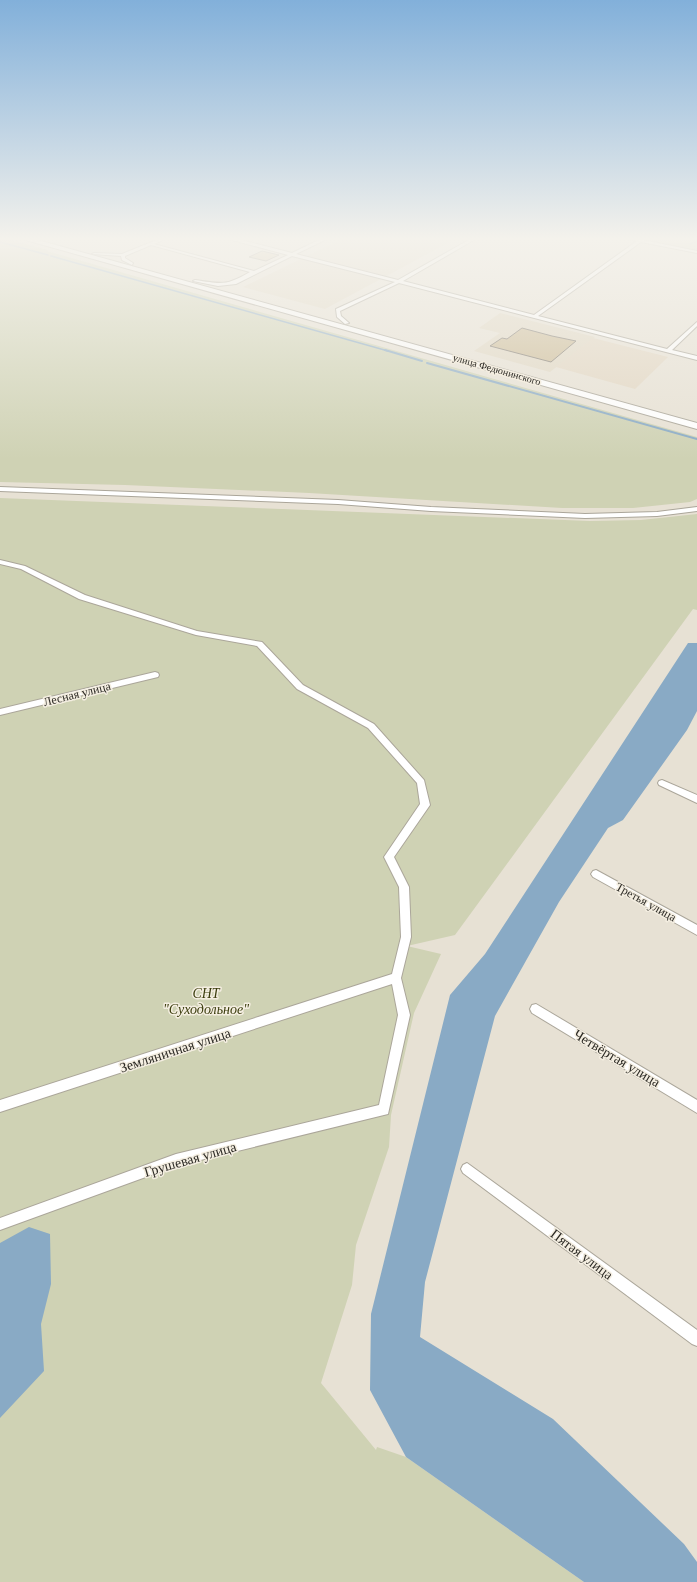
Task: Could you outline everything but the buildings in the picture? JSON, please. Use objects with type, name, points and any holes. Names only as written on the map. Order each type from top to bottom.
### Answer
[{"type":"highway","name":"улица Федюнинского","points":[[284,311],[697,426]]},
{"type":"highway","name":"улица Федюнинского","points":[[303,311],[697,420]]},
{"type":"street","points":[[338,311],[339,317],[348,323]]},
{"type":"street","points":[[510,311],[697,358]]},
{"type":"street","points":[[534,317],[543,311]]},
{"type":"street","points":[[668,351],[697,323]]},
{"type":"street","points":[[0,489],[331,502],[431,509],[585,516],[657,514],[697,509]]},
{"type":"street","points":[[0,562],[23,567],[89,599],[196,633],[259,644],[300,687],[371,726],[420,782],[426,806],[389,857],[404,887],[406,937],[396,978]]},
{"type":"street","name":"Лесная улица","points":[[0,712],[155,675]]},
{"type":"street","points":[[662,783],[697,799]]},
{"type":"street","name":"Третья улица","points":[[596,874],[697,930]]},
{"type":"street","name":"Земляничная улица","points":[[0,1106],[396,978]]},
{"type":"street","name":"Грушевая улица","points":[[0,1224],[176,1160],[384,1110],[404,1015],[396,978]]},
{"type":"street","name":"Четвёртая улица","points":[[536,1009],[697,1107]]},
{"type":"street","name":"Пятая улица","points":[[467,1169],[697,1339]]},
{"type":"shaded area","points":[[500,313],[595,337],[550,372],[474,351],[500,333],[479,328]]},
{"type":"shaded area","points":[[593,338],[668,357],[635,389],[556,367]]},
{"type":"green space","points":[[0,311],[256,311],[697,437],[697,499],[690,502],[633,508],[562,508],[309,493],[125,485],[0,482]]},
{"type":"green space","name":"СНТ \"Суходольное\"","points":[[0,498],[590,521],[641,520],[697,514],[697,610],[693,609],[455,935],[407,946],[441,954],[414,1013],[391,1115],[389,1147],[356,1245],[352,1285],[321,1383],[376,1450],[377,1447],[406,1457],[584,1582],[0,1582]]},
{"type":"water","points":[[688,643],[697,643],[697,711],[687,730],[623,820],[608,828],[559,902],[495,1016],[425,1282],[420,1337],[553,1419],[684,1544],[697,1562],[697,1582],[584,1582],[406,1457],[370,1390],[371,1314],[450,995],[485,954]]},
{"type":"water","points":[[29,1227],[50,1234],[51,1284],[41,1324],[44,1371],[0,1418],[0,1243]]},
{"type":"waterway","points":[[245,311],[388,351]]},
{"type":"waterway","points":[[385,350],[422,361]]},
{"type":"waterway","points":[[427,363],[697,439]]}]
